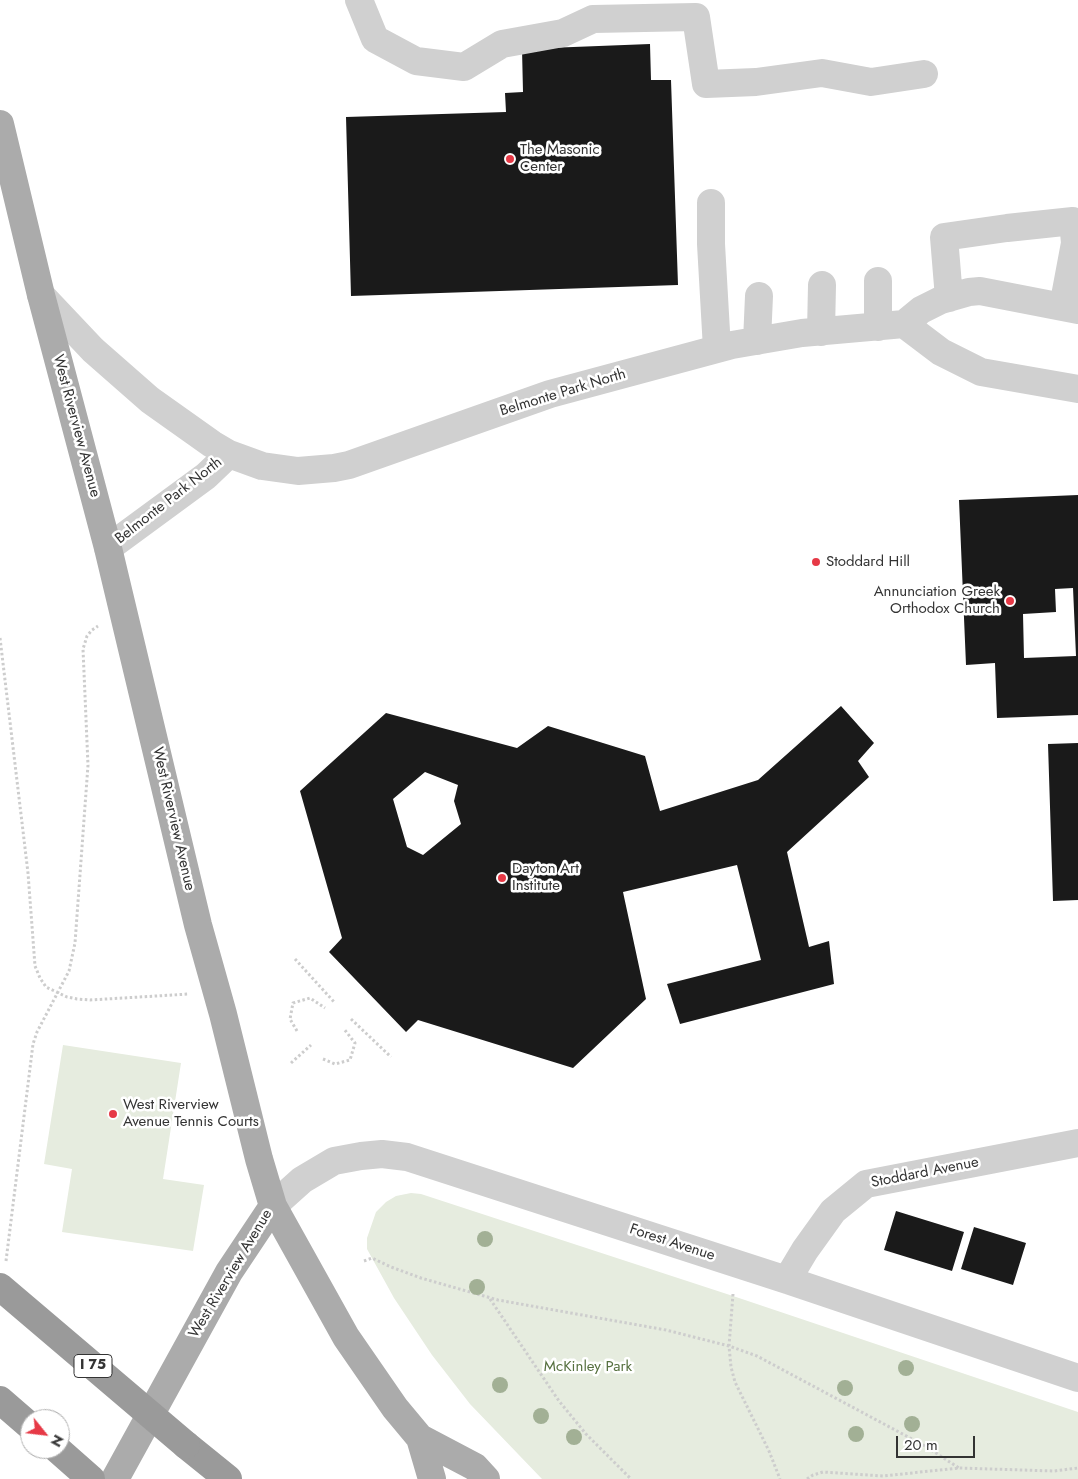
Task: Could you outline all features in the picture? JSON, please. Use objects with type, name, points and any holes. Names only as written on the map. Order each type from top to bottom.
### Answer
[{"type":"highway","name":"I 75","points":[[3,1277],[186,1445],[228,1479]]},
{"type":"highway","points":[[0,1400],[20,1417]]},
{"type":"highway","points":[[68,1459],[91,1479]]},
{"type":"main road","name":"West Riverview Avenue","points":[[0,124],[41,295],[108,548],[200,933],[273,1206],[229,1272],[115,1479]]},
{"type":"main road","points":[[273,1206],[346,1337],[395,1408],[420,1438],[475,1467],[486,1479]]},
{"type":"main road","points":[[420,1438],[432,1479]]},
{"type":"street","points":[[359,0],[375,40],[416,61],[464,66],[502,44],[563,33],[593,19],[696,17],[706,84],[756,82],[822,73],[871,82],[924,74]]},
{"type":"street","points":[[711,203],[711,244],[717,349]]},
{"type":"street","points":[[891,325],[941,300],[950,298],[969,292],[980,291],[1071,308],[1075,242],[1073,221],[944,236],[950,298]]},
{"type":"street","points":[[878,281],[891,325],[981,372],[1078,389]]},
{"type":"street","points":[[821,332],[822,285]]},
{"type":"street","name":"Belmonte Park North","points":[[41,295],[93,350],[150,400],[212,444],[229,454],[262,466],[298,471],[349,465],[550,394],[717,349],[821,332],[891,325]]},
{"type":"street","points":[[757,341],[759,296]]},
{"type":"street","name":"Belmonte Park North","points":[[108,548],[206,476],[229,454]]},
{"type":"street","name":"Stoddard Avenue","points":[[787,1280],[805,1250],[833,1211],[866,1184],[1078,1143]]},
{"type":"street","name":"Forest Avenue","points":[[273,1206],[302,1180],[334,1161],[382,1154],[407,1156],[787,1280],[1078,1378]]},
{"type":"path","points":[[3,1277],[34,1044],[37,1032],[69,971],[75,943],[88,765],[83,649],[87,636],[98,626]]},
{"type":"path","points":[[0,638],[28,873],[35,966],[40,978],[46,987],[57,993],[67,997],[90,1000],[189,994]]},
{"type":"path","points":[[296,959],[335,1003]]},
{"type":"path","points":[[297,1031],[290,1019],[293,1003],[310,998],[324,1008]]},
{"type":"path","points":[[351,1019],[391,1057]]},
{"type":"path","points":[[323,1059],[336,1064],[350,1060],[355,1043],[344,1029]]},
{"type":"path","points":[[291,1063],[311,1045]]},
{"type":"path","points":[[364,1261],[372,1258],[391,1268],[489,1298],[666,1330],[729,1346],[757,1356],[925,1446],[959,1468]]},
{"type":"path","points":[[733,1294],[729,1346],[735,1382],[769,1451],[780,1479]]},
{"type":"path","points":[[489,1298],[559,1401],[586,1434],[630,1479]]},
{"type":"path","points":[[807,1479],[813,1474],[823,1472],[883,1476],[959,1468],[1054,1471],[1078,1468]]},
{"type":"green space","name":"West Riverview Avenue Tennis Courts","points":[[63,1045],[181,1063],[163,1179],[204,1185],[193,1251],[62,1232],[72,1169],[44,1164]]},
{"type":"green space","name":"McKinley Park","points":[[411,1193],[421,1194],[736,1297],[1078,1412],[1078,1479],[542,1479],[470,1404],[432,1355],[394,1298],[367,1249],[367,1238],[376,1212],[386,1202],[396,1196]]},
{"type":"building","name":"The Masonic Center","points":[[650,44],[651,80],[671,80],[678,285],[351,296],[346,117],[506,112],[505,93],[523,92],[522,49]]},
{"type":"building","name":"Annunciation Greek Orthodox Church","points":[[1078,495],[1078,715],[997,718],[995,663],[966,665],[959,500]],"holes":[[[1073,588],[1076,656],[1024,658],[1023,614],[1056,612],[1055,589]]]},
{"type":"building","name":"Dayton Art Institute","points":[[841,706],[874,743],[858,761],[869,777],[787,852],[809,947],[829,941],[834,984],[680,1024],[667,984],[761,960],[737,865],[623,892],[646,999],[573,1068],[418,1020],[406,1032],[329,952],[342,938],[300,791],[386,713],[517,748],[548,726],[645,756],[660,811],[758,780]],"holes":[[[425,772],[458,785],[454,801],[461,824],[423,855],[407,847],[393,799]]]},
{"type":"building","points":[[1078,743],[1078,900],[1053,901],[1048,744]]},
{"type":"building","points":[[896,1211],[964,1232],[952,1271],[884,1250]]},
{"type":"building","points":[[974,1227],[1026,1243],[1013,1285],[961,1269]]},
{"type":"place","name":"The Masonic Center","points":[[510,159]]},
{"type":"place","name":"Stoddard Hill","points":[[816,562]]},
{"type":"place","name":"Annunciation Greek Orthodox Church","points":[[1010,601]]},
{"type":"place","name":"Dayton Art Institute","points":[[502,878]]},
{"type":"place","name":"West Riverview Avenue Tennis Courts","points":[[113,1114]]}]
